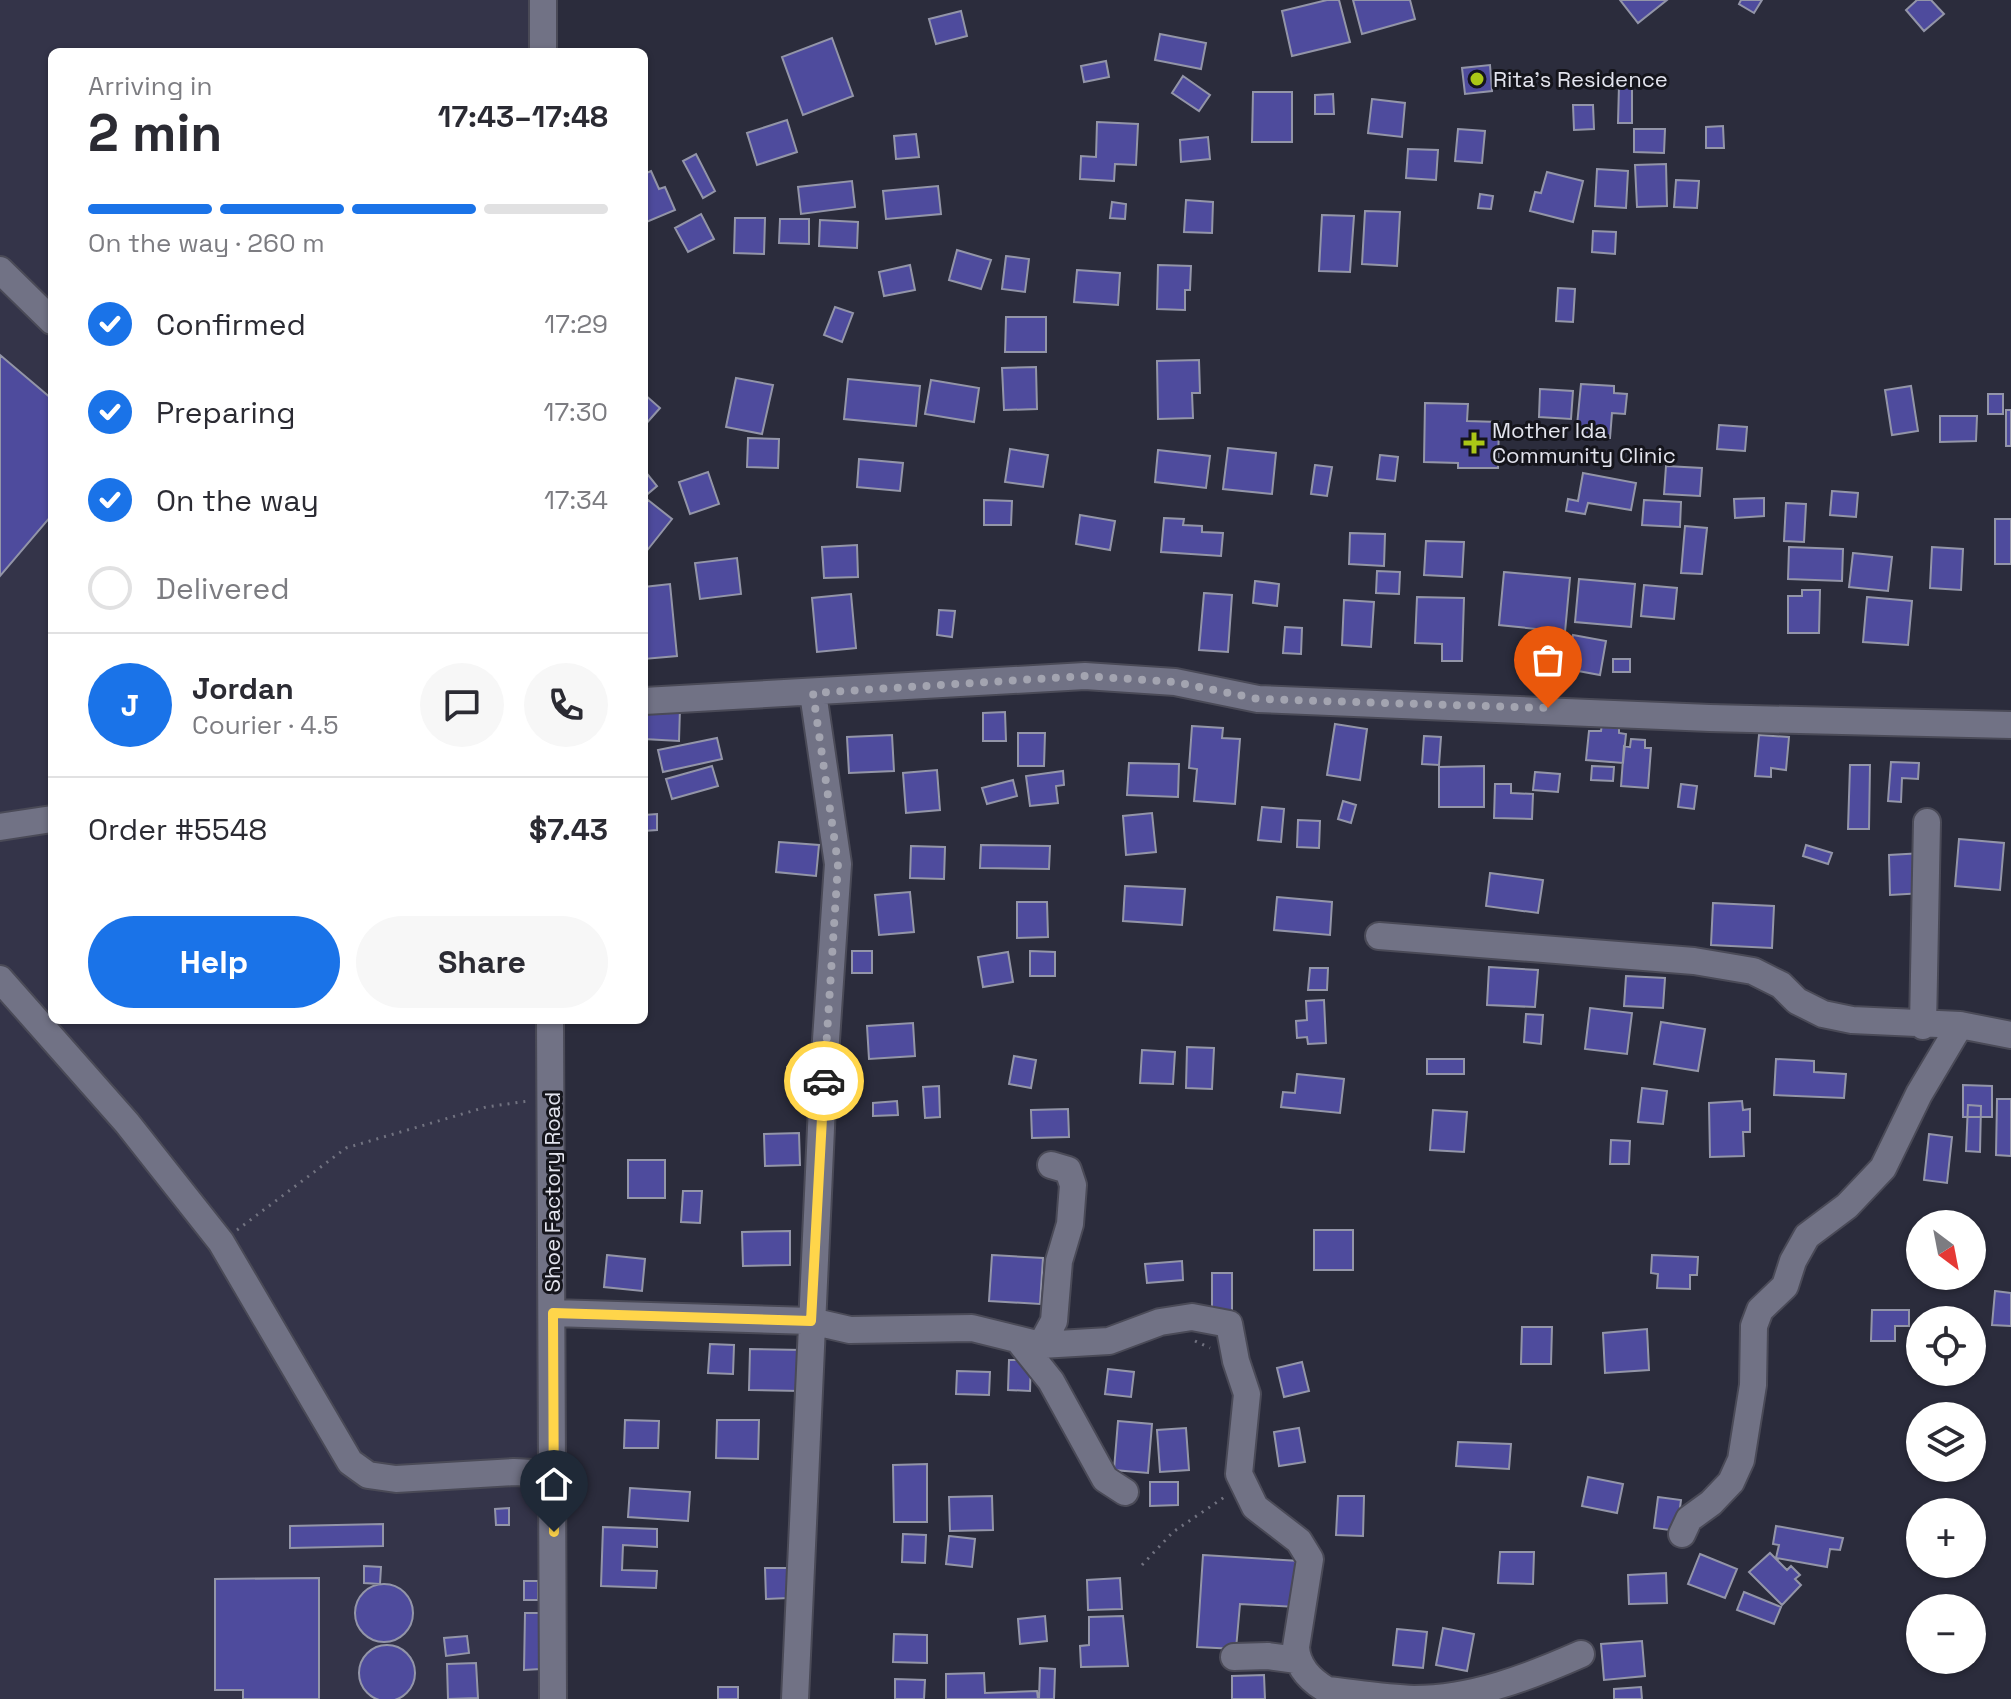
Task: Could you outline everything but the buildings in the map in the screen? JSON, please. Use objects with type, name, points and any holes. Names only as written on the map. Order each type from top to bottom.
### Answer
[{"type":"street","points":[[543,0],[543,48]]},
{"type":"street","points":[[0,270],[48,317]]},
{"type":"street","points":[[648,701],[1085,676],[1175,682],[1258,699],[1710,718],[2011,725]]},
{"type":"street","points":[[795,1699],[811,1321],[838,864],[813,693]]},
{"type":"street","points":[[0,827],[48,820]]},
{"type":"street","points":[[1923,1026],[1927,822]]},
{"type":"street","points":[[1379,936],[1694,961],[1753,971],[1823,1014],[1852,1020],[1923,1026],[1960,1025],[2011,1035]]},
{"type":"street","points":[[0,979],[127,1123],[221,1242],[350,1462],[368,1475],[396,1479],[514,1472],[552,1474]]},
{"type":"street","name":"Shoe Factory Road","points":[[550,1024],[553,1699]]},
{"type":"street","points":[[1682,1534],[1689,1519],[1711,1503],[1731,1482],[1741,1460],[1753,1385],[1754,1326],[1760,1310],[1785,1286],[1793,1261],[1807,1236],[1855,1198],[1883,1168],[1919,1094],[1960,1025]]},
{"type":"street","points":[[1030,1343],[1054,1321],[1059,1261],[1070,1224],[1073,1185],[1068,1170],[1051,1165]]},
{"type":"street","points":[[553,1313],[811,1321],[850,1330],[972,1328],[1030,1343],[1109,1341],[1160,1322],[1192,1317],[1229,1324],[1236,1361],[1247,1394],[1238,1463],[1243,1484],[1255,1507],[1299,1541],[1310,1559],[1297,1660]]},
{"type":"street","points":[[1030,1343],[1105,1479],[1125,1492]]},
{"type":"street","points":[[1234,1657],[1268,1656],[1297,1660],[1316,1683],[1327,1690],[1416,1699],[1478,1692],[1526,1678],[1581,1654]]},
{"type":"path","points":[[221,1242],[346,1148],[486,1107],[551,1099]]},
{"type":"path","points":[[1142,1565],[1173,1532],[1243,1484]]},
{"type":"shaded area","points":[[0,0],[539,0],[540,48],[48,48],[48,1024],[549,1024],[556,1699],[0,1699]]},
{"type":"way so far","points":[[824,1081],[838,864],[813,693],[1085,676],[1175,682],[1258,699],[1548,708]]},
{"type":"place","name":"Rita's Residence","points":[[1477,79]]},
{"type":"place","name":"Mother Ida Community Clinic","points":[[1474,443]]},
{"type":"route","points":[[554,1532],[553,1313],[811,1321],[824,1081]]}]
